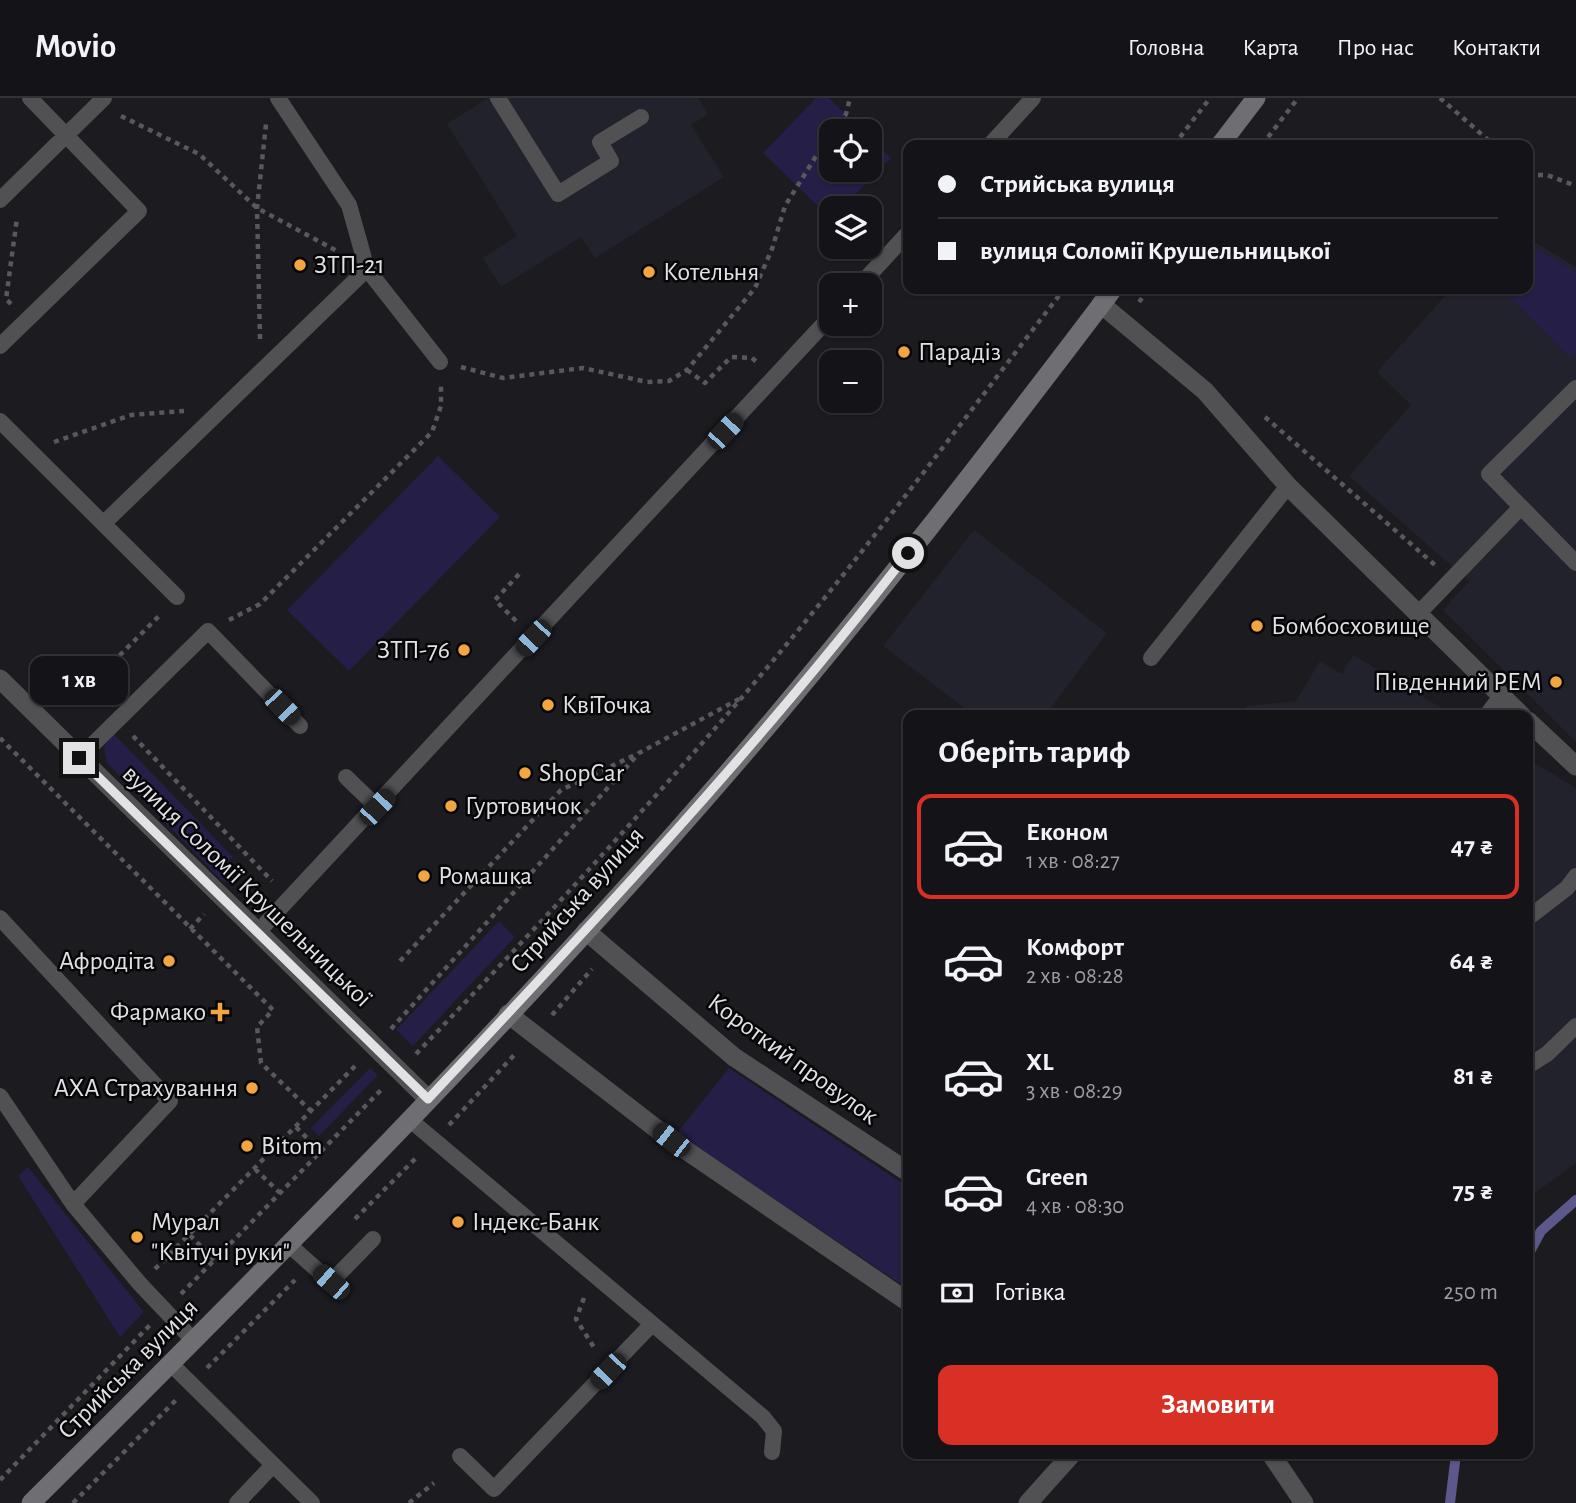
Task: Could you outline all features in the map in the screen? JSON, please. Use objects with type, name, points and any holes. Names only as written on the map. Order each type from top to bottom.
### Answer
[{"type":"main road","points":[[1224,140],[1256,98]]},
{"type":"main road","name":"Стрийська вулиця","points":[[32,1503],[409,1119],[586,930],[736,763],[876,595],[1107,296]]},
{"type":"street","points":[[1107,296],[1205,391],[1288,486],[1516,710]]},
{"type":"street","name":"вулиця Соломії Крушельницької","points":[[0,679],[428,1099]]},
{"type":"street","points":[[1533,726],[1576,766]]},
{"type":"street","name":"Короткий провулок","points":[[586,930],[734,1057],[903,1169]]},
{"type":"street","points":[[508,1014],[671,1140],[903,1299]]},
{"type":"street","points":[[1028,1503],[1068,1459]]},
{"type":"street","points":[[1274,1459],[1304,1503]]},
{"type":"lane","points":[[0,346],[139,211],[30,98]]},
{"type":"lane","points":[[278,98],[348,205],[368,269],[440,362]]},
{"type":"lane","points":[[498,98],[558,194],[611,161],[600,142],[640,117]]},
{"type":"lane","points":[[995,140],[1033,98]]},
{"type":"lane","points":[[0,200],[101,101]]},
{"type":"lane","points":[[871,273],[903,238]]},
{"type":"lane","points":[[105,522],[368,269]]},
{"type":"lane","points":[[258,932],[819,329]]},
{"type":"lane","points":[[1576,388],[1489,474],[1576,562]]},
{"type":"lane","points":[[0,421],[105,522],[177,597]]},
{"type":"lane","points":[[1151,658],[1288,486]]},
{"type":"lane","points":[[1417,615],[1521,507]]},
{"type":"lane","points":[[79,758],[208,631],[300,726]]},
{"type":"lane","points":[[1490,710],[1501,696]]},
{"type":"lane","points":[[346,777],[377,807]]},
{"type":"lane","points":[[1533,914],[1567,888],[1576,876]]},
{"type":"lane","points":[[0,918],[170,1101],[73,1204]]},
{"type":"lane","points":[[1533,1063],[1547,1054],[1576,1026]]},
{"type":"lane","points":[[0,1096],[73,1204],[164,1311],[194,1340]]},
{"type":"lane","points":[[409,1119],[764,1417],[774,1431],[772,1452]]},
{"type":"lane","points":[[288,1244],[331,1282],[373,1239]]},
{"type":"lane","points":[[460,1456],[494,1489],[652,1324]]},
{"type":"lane","points":[[171,1364],[312,1503]]},
{"type":"lane","points":[[237,1503],[273,1465]]},
{"type":"path","points":[[842,119],[850,98]]},
{"type":"path","points":[[1178,140],[1210,98]]},
{"type":"path","points":[[1266,140],[1298,98]]},
{"type":"path","points":[[1440,98],[1488,140]]},
{"type":"path","points":[[101,101],[199,154],[257,208],[368,269]]},
{"type":"path","points":[[262,371],[257,208],[267,112]]},
{"type":"path","points":[[208,631],[260,604],[432,432],[441,405],[440,362],[503,377],[583,368],[647,382],[669,381],[687,370],[755,288],[772,249],[785,206],[819,152]]},
{"type":"path","points":[[1533,175],[1547,175],[1576,186]]},
{"type":"path","points":[[23,177],[6,299],[27,319]]},
{"type":"path","points":[[0,1480],[526,939],[742,697],[895,509],[1060,294]]},
{"type":"path","points":[[1137,304],[1146,294]]},
{"type":"path","points":[[687,370],[705,383],[731,357]]},
{"type":"path","points":[[30,450],[131,415],[223,408]]},
{"type":"path","points":[[1263,415],[1451,580]]},
{"type":"path","points":[[495,600],[520,573]]},
{"type":"path","points":[[86,689],[177,597]]},
{"type":"path","points":[[400,961],[561,790],[639,753],[742,697]]},
{"type":"path","points":[[118,721],[289,899]]},
{"type":"path","points":[[0,738],[273,1010],[257,1027],[261,1063],[311,1111]]},
{"type":"path","points":[[140,1284],[374,1047],[639,753]]},
{"type":"path","points":[[296,1127],[321,1151]]},
{"type":"path","points":[[255,1169],[280,1193]]},
{"type":"path","points":[[190,1236],[214,1260]]},
{"type":"path","points":[[593,1275],[576,1319],[608,1371]]},
{"type":"path","points":[[409,1503],[434,1483]]},
{"type":"shaded area","points":[[488,98],[698,98],[708,114],[691,125],[724,177],[595,258],[581,237],[501,287],[483,258],[517,236],[447,124]]},
{"type":"shaded area","points":[[816,98],[829,98],[851,119],[819,119],[819,182],[867,182],[854,196],[819,196],[819,207],[763,153]]},
{"type":"shaded area","points":[[882,149],[891,158],[882,167]]},
{"type":"shaded area","points":[[1533,241],[1576,267],[1576,742],[1443,610],[1469,581],[1349,476],[1411,405],[1377,372],[1447,294],[1533,294]]},
{"type":"shaded area","points":[[1533,246],[1576,272],[1576,352],[1570,358],[1507,294],[1533,294]]},
{"type":"shaded area","points":[[438,456],[500,517],[349,671],[287,610]]},
{"type":"shaded area","points":[[974,530],[1107,633],[1049,710],[967,710],[883,646]]},
{"type":"shaded area","points":[[1353,655],[1445,710],[1245,710],[1247,706],[1296,701],[1320,661],[1342,674]]},
{"type":"shaded area","points":[[113,733],[233,857],[223,866],[236,880],[230,883],[222,881],[107,763],[104,747]]},
{"type":"shaded area","points":[[1533,762],[1576,788],[1576,1163],[1533,1194]]},
{"type":"shaded area","points":[[499,921],[515,937],[413,1046],[396,1030]]},
{"type":"shaded area","points":[[370,1068],[378,1075],[319,1136],[311,1128]]},
{"type":"shaded area","points":[[729,1068],[903,1184],[903,1286],[677,1133]]},
{"type":"shaded area","points":[[28,1167],[144,1312],[120,1337],[18,1176]]},
{"type":"waterway","points":[[1533,1246],[1541,1231],[1576,1200]]},
{"type":"waterway","points":[[1450,1503],[1455,1459]]},
{"type":"place","name":"ЗТП-21","points":[[300,265]]},
{"type":"place","name":"Котельня","points":[[649,272]]},
{"type":"place","name":"Парадіз","points":[[904,352]]},
{"type":"place","name":"Бомбосховище","points":[[1257,626]]},
{"type":"place","name":"ЗТП-76","points":[[464,650]]},
{"type":"place","name":"Південний РЕМ","points":[[1556,682]]},
{"type":"place","name":"КвіТочка","points":[[548,705]]},
{"type":"place","name":"ShopCar","points":[[525,773]]},
{"type":"place","name":"Гуртовичок","points":[[451,806]]},
{"type":"place","name":"Ромашка","points":[[424,876]]},
{"type":"place","name":"Афродіта","points":[[169,961]]},
{"type":"place","name":"Фармако","points":[[220,1012]]},
{"type":"place","name":"АХА Страхування","points":[[252,1088]]},
{"type":"place","name":"Bitom","points":[[247,1146]]},
{"type":"place","name":"Індекс-Банк","points":[[458,1222]]},
{"type":"place","name":"Мурал \"Квітучі руки\"","points":[[137,1237]]},
{"type":"route","points":[[79,758],[428,1099],[586,930],[736,763],[908,553]]}]
